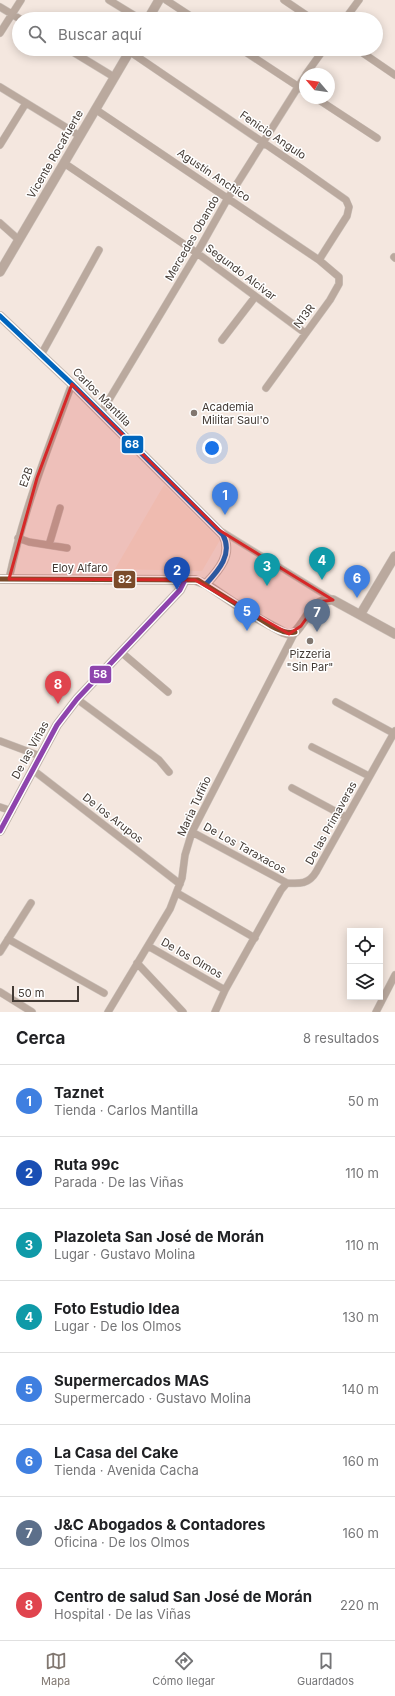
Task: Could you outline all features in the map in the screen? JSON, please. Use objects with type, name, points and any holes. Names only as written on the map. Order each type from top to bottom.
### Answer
[{"type":"street","points":[[13,12],[21,0]]},
{"type":"street","points":[[109,0],[129,12]]},
{"type":"street","points":[[152,12],[159,0]]},
{"type":"street","points":[[166,0],[184,12]]},
{"type":"street","points":[[284,0],[302,12]]},
{"type":"street","points":[[350,12],[359,0]]},
{"type":"street","points":[[0,7],[12,14],[0,33]]},
{"type":"street","points":[[80,56],[114,77]]},
{"type":"street","name":"Vicente Rocafuerte","points":[[0,272],[126,56]]},
{"type":"street","name":"Fenicio Angulo","points":[[139,56],[338,194],[349,204],[348,216],[320,260]]},
{"type":"street","points":[[252,56],[298,86]]},
{"type":"street","name":"Mercedes Obando","points":[[311,68],[319,56]]},
{"type":"street","points":[[367,56],[395,75]]},
{"type":"street","name":"Mercedes Obando","points":[[101,413],[197,253],[228,198],[298,86]]},
{"type":"street","points":[[0,87],[80,136]]},
{"type":"street","points":[[0,145],[26,103]]},
{"type":"street","points":[[325,104],[376,138]]},
{"type":"street","name":"Agustín Anchico","points":[[95,109],[320,260]]},
{"type":"street","name":"Segundo Alcívar","points":[[64,163],[197,253],[305,332]]},
{"type":"street","points":[[0,223],[19,240]]},
{"type":"street","points":[[41,355],[99,250]]},
{"type":"street","name":"N13R","points":[[266,388],[305,332],[330,300],[339,282],[337,275],[320,260]]},
{"type":"street","points":[[222,340],[256,297]]},
{"type":"street","name":"Carlos Mantilla","points":[[0,316],[72,384],[219,530]]},
{"type":"street","name":"E2B","points":[[4,579],[37,478],[72,384]]},
{"type":"street","points":[[49,545],[60,508]]},
{"type":"street","points":[[219,530],[226,540],[227,554],[206,584],[271,626],[289,634],[295,632],[318,602],[326,599],[334,600]]},
{"type":"street","points":[[219,530],[334,600],[395,634]]},
{"type":"street","points":[[18,538],[29,542],[67,548]]},
{"type":"street","points":[[360,615],[395,556]]},
{"type":"street","name":"Eloy Alfaro","points":[[4,579],[198,580],[206,584]]},
{"type":"street","name":"De las Viñas","points":[[0,830],[12,811],[57,725],[77,699],[180,590],[185,580]]},
{"type":"street","name":"Maria Tufiño","points":[[108,1012],[170,909],[180,884],[185,855],[192,832],[295,632]]},
{"type":"street","points":[[121,652],[168,692]]},
{"type":"street","points":[[77,699],[159,760],[169,772]]},
{"type":"street","points":[[336,702],[394,732]]},
{"type":"street","name":"De las Primaveras","points":[[287,883],[304,883],[313,877],[394,732]]},
{"type":"street","points":[[0,741],[40,756]]},
{"type":"street","points":[[312,747],[369,776]]},
{"type":"street","name":"De los Arupos","points":[[33,770],[180,884]]},
{"type":"street","points":[[292,788],[346,817]]},
{"type":"street","points":[[0,807],[12,811]]},
{"type":"street","name":"De Los Taraxacos","points":[[192,832],[287,883]]},
{"type":"street","points":[[215,1012],[225,990],[281,890],[287,883]]},
{"type":"street","points":[[177,893],[255,938]]},
{"type":"street","points":[[0,952],[31,902]]},
{"type":"street","points":[[8,939],[104,993]]},
{"type":"street","name":"De los Olmos","points":[[148,946],[225,990]]},
{"type":"street","points":[[137,963],[183,1012]]},
{"type":"street","points":[[376,1012],[395,975]]},
{"type":"street","points":[[0,992],[32,1012]]},
{"type":"highlighted area","points":[[72,384],[219,530],[333,600],[318,602],[301,626],[289,634],[195,580],[9,579],[37,478]]},
{"type":"shaded area","points":[[164,485],[220,540],[202,571],[115,569]]},
{"type":"transit line","name":"68","points":[[0,316],[72,384],[223,535],[226,542],[223,561],[216,573],[206,584]]},
{"type":"transit line","name":"82","points":[[0,579],[198,580],[271,626],[286,632],[295,632]]},
{"type":"transit line","name":"58","points":[[0,831],[57,725],[77,699],[180,590],[185,580]]},
{"type":"place","name":"Academia Militar Saul'o","points":[[194,413]]},
{"type":"place","name":"Taznet","points":[[225,515]]},
{"type":"place","name":"Foto Estudio Idea","points":[[322,580]]},
{"type":"place","name":"Plazoleta San José de Morán","points":[[267,586]]},
{"type":"place","name":"Ruta 99c","points":[[177,590]]},
{"type":"place","name":"La Casa del Cake","points":[[357,598]]},
{"type":"place","name":"Supermercados MAS","points":[[247,631]]},
{"type":"place","name":"J&C Abogados & Contadores","points":[[317,632]]},
{"type":"place","name":"Pizzeria \"Sin Par\"","points":[[310,641]]},
{"type":"place","name":"Centro de salud San José de Morán","points":[[58,704]]}]
